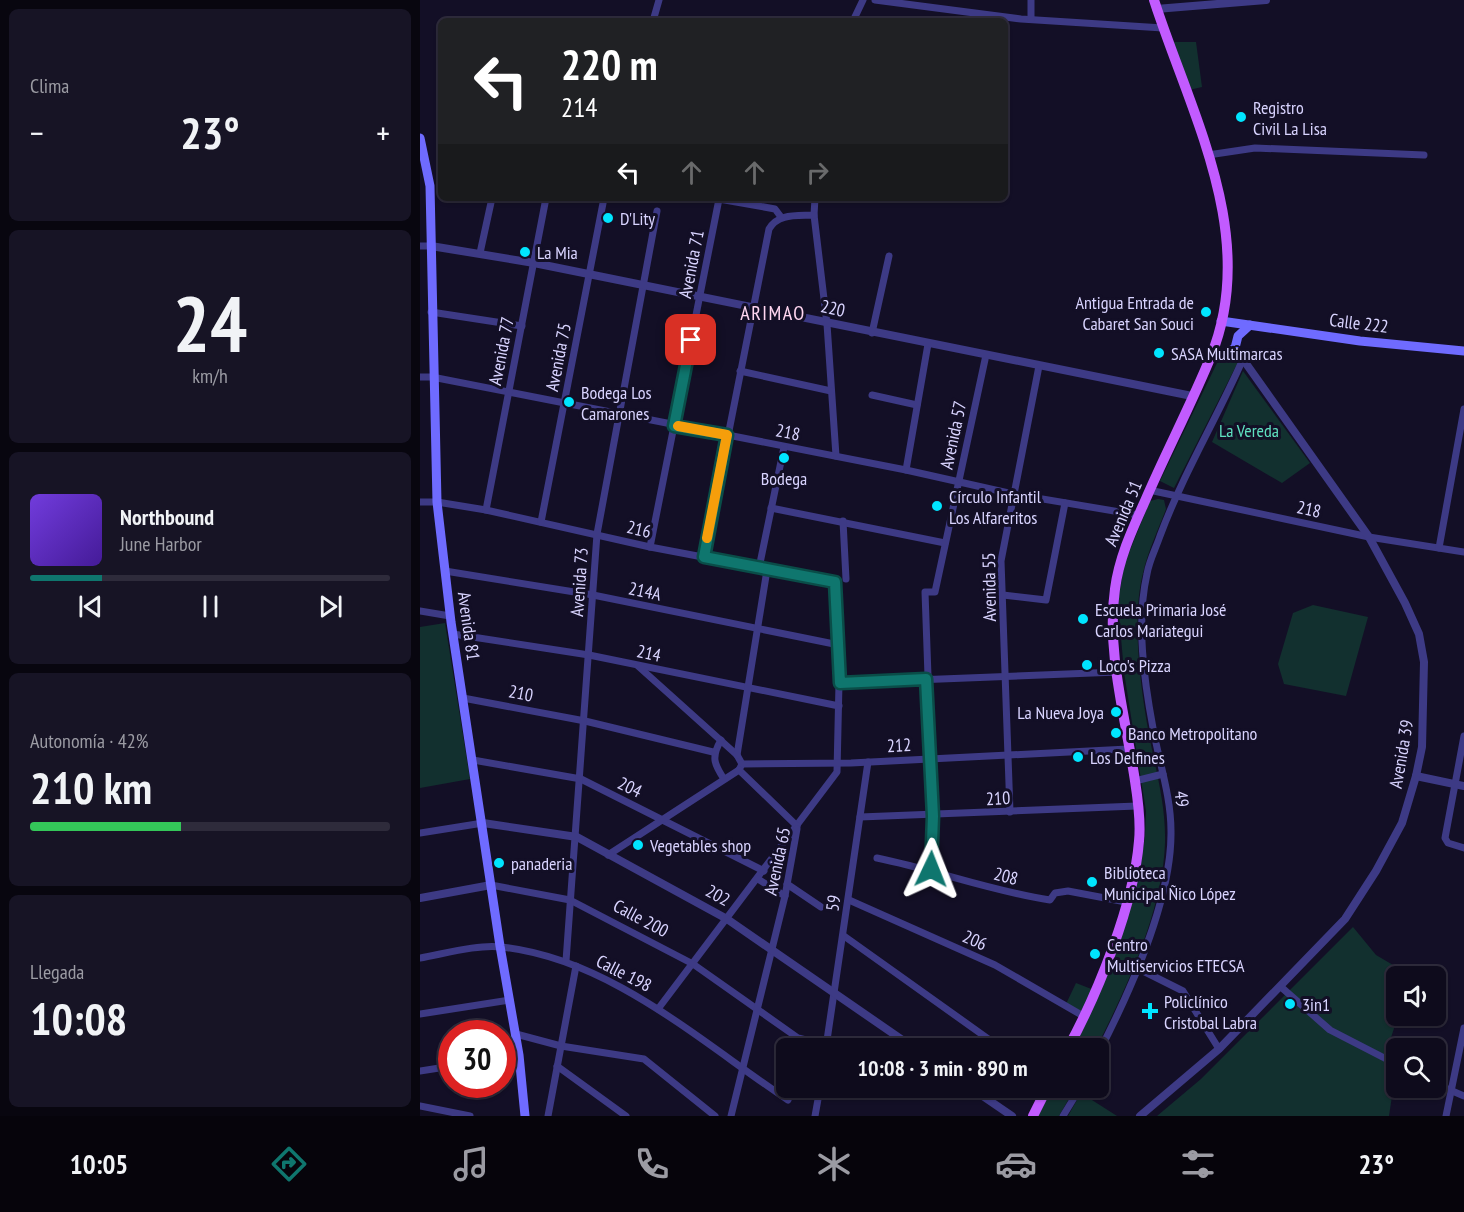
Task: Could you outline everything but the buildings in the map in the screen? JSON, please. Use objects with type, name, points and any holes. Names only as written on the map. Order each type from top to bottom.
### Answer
[{"type":"main road","name":"Avenida 51","points":[[1073,1038],[1085,1017],[1111,952],[1126,902],[1139,840],[1135,781],[1128,749],[1112,618],[1121,558],[1149,490],[1226,321],[1228,267],[1223,207],[1196,116],[1155,4]]},
{"type":"main road","name":"Avenida 81","points":[[420,138],[429,186],[436,502],[450,616],[500,946],[514,1020]]},
{"type":"main road","name":"Calle 222","points":[[1226,321],[1360,341],[1464,351]]},
{"type":"main road","points":[[1226,321],[1238,336]]},
{"type":"main road","points":[[1212,355],[1223,354],[1235,348],[1238,336],[1250,325]]},
{"type":"main road","name":"Avenida 81","points":[[516,1034],[525,1116]]},
{"type":"main road","points":[[1033,1116],[1042,1098]]},
{"type":"street","points":[[654,18],[659,0]]},
{"type":"street","points":[[854,18],[863,0]]},
{"type":"street","points":[[875,0],[1031,19],[1163,28]]},
{"type":"street","points":[[1031,0],[1031,19]]},
{"type":"street","points":[[1155,4],[1266,0]]},
{"type":"street","points":[[1208,155],[1255,148],[1424,155]]},
{"type":"street","points":[[480,253],[491,201]]},
{"type":"street","name":"Avenida 77","points":[[486,510],[545,201]]},
{"type":"street","name":"Avenida 75","points":[[541,522],[603,201]]},
{"type":"street","name":"Avenida 71","points":[[650,547],[719,201]]},
{"type":"street","points":[[730,201],[775,209],[781,217]]},
{"type":"street","points":[[815,201],[814,214],[827,324],[836,456]]},
{"type":"street","name":"Avenida 73","points":[[566,961],[577,837],[597,534],[657,211]]},
{"type":"street","points":[[704,557],[769,229],[773,222],[781,217],[814,214]]},
{"type":"street","points":[[420,246],[431,246]]},
{"type":"street","name":"220","points":[[431,246],[534,263],[589,276],[1192,396]]},
{"type":"street","points":[[872,333],[889,256]]},
{"type":"street","points":[[431,312],[522,326]]},
{"type":"street","points":[[906,470],[928,344]]},
{"type":"street","name":"Avenida 39","points":[[1140,1116],[1219,1049],[1345,919],[1376,871],[1402,823],[1416,776],[1425,706],[1423,653],[1419,634],[1405,603],[1369,537],[1235,348]]},
{"type":"street","name":"Avenida 57","points":[[931,869],[933,816],[926,679],[925,592],[934,592],[986,355]]},
{"type":"street","name":"49","points":[[1106,1038],[1120,1012],[1156,916],[1170,847],[1171,830],[1163,774],[1152,726],[1142,613],[1147,573],[1174,497],[1244,359]]},
{"type":"street","name":"Avenida 55","points":[[1010,812],[1007,675],[1001,561],[1012,494],[1039,366]]},
{"type":"street","points":[[740,371],[831,391]]},
{"type":"street","name":"218","points":[[420,377],[432,377],[836,456],[1012,494],[1138,515]]},
{"type":"street","points":[[872,395],[917,405]]},
{"type":"street","points":[[1438,548],[1462,435],[1464,409]]},
{"type":"street","points":[[736,754],[758,629],[771,508],[784,447]]},
{"type":"street","name":"218","points":[[1149,490],[1369,537],[1464,552]]},
{"type":"street","name":"216","points":[[420,502],[436,502],[486,510],[650,547],[835,582]]},
{"type":"street","points":[[1003,595],[1046,600],[1065,503]]},
{"type":"street","points":[[771,508],[945,543]]},
{"type":"street","points":[[843,521],[846,579]]},
{"type":"street","name":"214A","points":[[445,571],[593,595],[839,645]]},
{"type":"street","name":"Avenida 65","points":[[731,1116],[785,896],[797,826],[837,772],[840,683],[835,582]]},
{"type":"street","points":[[420,611],[450,616]]},
{"type":"street","name":"214","points":[[453,634],[589,655],[839,706]]},
{"type":"street","points":[[638,666],[736,754],[741,767],[797,826],[658,1009]]},
{"type":"street","points":[[840,683],[1118,672]]},
{"type":"street","name":"210","points":[[463,698],[585,721],[713,752]]},
{"type":"street","points":[[1464,736],[1460,785],[1445,838],[1448,843],[1464,848]]},
{"type":"street","points":[[721,740],[713,752],[714,765],[724,779]]},
{"type":"street","name":"212","points":[[741,767],[1128,749]]},
{"type":"street","name":"204","points":[[473,760],[581,779],[764,871]]},
{"type":"street","name":"59","points":[[828,1038],[868,762]]},
{"type":"street","points":[[608,855],[741,767]]},
{"type":"street","points":[[1135,781],[1163,774]]},
{"type":"street","points":[[1416,776],[1460,785]]},
{"type":"street","name":"210","points":[[860,817],[933,816],[1137,806]]},
{"type":"street","points":[[420,833],[483,823]]},
{"type":"street","name":"202","points":[[483,823],[577,837],[727,919],[899,1038]]},
{"type":"street","name":"208","points":[[877,858],[931,869],[1005,893],[1050,900],[1055,893],[1068,891],[1126,902]]},
{"type":"street","points":[[758,879],[785,896]]},
{"type":"street","points":[[787,884],[821,907]]},
{"type":"street","name":"Calle 200","points":[[420,897],[491,885],[570,900],[693,964],[798,1038]]},
{"type":"street","name":"206","points":[[849,900],[995,965],[1085,1017]]},
{"type":"street","points":[[844,936],[987,1038]]},
{"type":"street","name":"Calle 198","points":[[420,958],[500,946],[566,961],[658,1009],[788,1100]]},
{"type":"street","points":[[548,1116],[576,966]]},
{"type":"street","points":[[1137,968],[1183,991],[1219,1049]]},
{"type":"street","points":[[1281,987],[1330,1030],[1386,1059]]},
{"type":"street","points":[[420,1014],[510,1000]]},
{"type":"street","points":[[1446,1116],[1464,1028]]},
{"type":"street","points":[[516,1034],[561,1046],[644,1059],[715,1116]]},
{"type":"street","points":[[557,1066],[626,1116]]},
{"type":"street","points":[[420,1071],[438,1068]]},
{"type":"street","points":[[1446,1089],[1464,1096]]},
{"type":"street","points":[[815,1116],[818,1098]]},
{"type":"street","points":[[986,1098],[1012,1116]]},
{"type":"street","points":[[1063,1116],[1074,1098]]},
{"type":"street","points":[[421,1109],[470,1116]]},
{"type":"green space","points":[[1173,42],[1196,42],[1202,87],[1189,90]]},
{"type":"green space","points":[[1236,357],[1239,360],[1174,488],[1160,481],[1217,363]]},
{"type":"green space","name":"La Vereda","points":[[1243,371],[1310,463],[1282,483],[1212,442]]},
{"type":"green space","points":[[1164,500],[1166,509],[1143,573],[1139,592],[1138,634],[1143,700],[1164,817],[1163,868],[1158,895],[1141,948],[1101,1038],[1076,1038],[1139,874],[1145,837],[1146,811],[1124,672],[1118,603],[1124,565],[1150,501]]},
{"type":"green space","points":[[1313,605],[1368,617],[1346,696],[1284,684],[1278,664],[1293,613]]},
{"type":"green space","points":[[445,623],[470,779],[420,788],[420,627]]},
{"type":"green space","points":[[1353,927],[1376,955],[1395,966],[1386,966],[1386,1026],[1395,1026],[1391,1038],[1386,1038],[1386,1098],[1392,1098],[1389,1116],[1157,1116],[1201,1079]]},
{"type":"green space","points":[[1076,983],[1094,990],[1083,1013],[1066,1004]]},
{"type":"green space","points":[[1046,1098],[1069,1098],[1059,1116],[1036,1116]]},
{"type":"green space","points":[[1078,1098],[1089,1098],[1117,1116],[1068,1116]]},
{"type":"slow traffic","points":[[678,426],[727,435],[707,538]]},
{"type":"place","name":"Registro Civil La Lisa","points":[[1241,117]]},
{"type":"place","name":"D'Lity","points":[[608,218]]},
{"type":"place","name":"La Mia","points":[[525,252]]},
{"type":"place","name":"Antigua Entrada de Cabaret San Souci","points":[[1206,312]]},
{"type":"place","name":"SASA Multimarcas","points":[[1159,353]]},
{"type":"place","name":"Bodega Los Camarones","points":[[569,402]]},
{"type":"place","name":"Bodega","points":[[784,458]]},
{"type":"place","name":"Círculo Infantil Los Alfareritos","points":[[937,506]]},
{"type":"place","name":"Escuela Primaria José Carlos Mariategui","points":[[1083,619]]},
{"type":"place","name":"Loco's Pizza","points":[[1087,665]]},
{"type":"place","name":"La Nueva Joya","points":[[1116,712]]},
{"type":"place","name":"Banco Metropolitano","points":[[1116,733]]},
{"type":"place","name":"Los Delfines","points":[[1078,757]]},
{"type":"place","name":"Vegetables shop","points":[[638,845]]},
{"type":"place","name":"panaderia","points":[[499,863]]},
{"type":"place","name":"Biblioteca Municipal Ñico López","points":[[1092,882]]},
{"type":"place","name":"Centro Multiservicios ETECSA","points":[[1095,954]]},
{"type":"place","name":"3in1","points":[[1290,1004]]},
{"type":"place","name":"Policlínico Cristobal Labra","points":[[1150,1011]]},
{"type":"district","name":"ARIMAO","points":[[773,313]]},
{"type":"route","points":[[691,340],[674,426],[727,435],[704,557],[835,582],[840,683],[926,679],[933,816],[931,869]]}]
